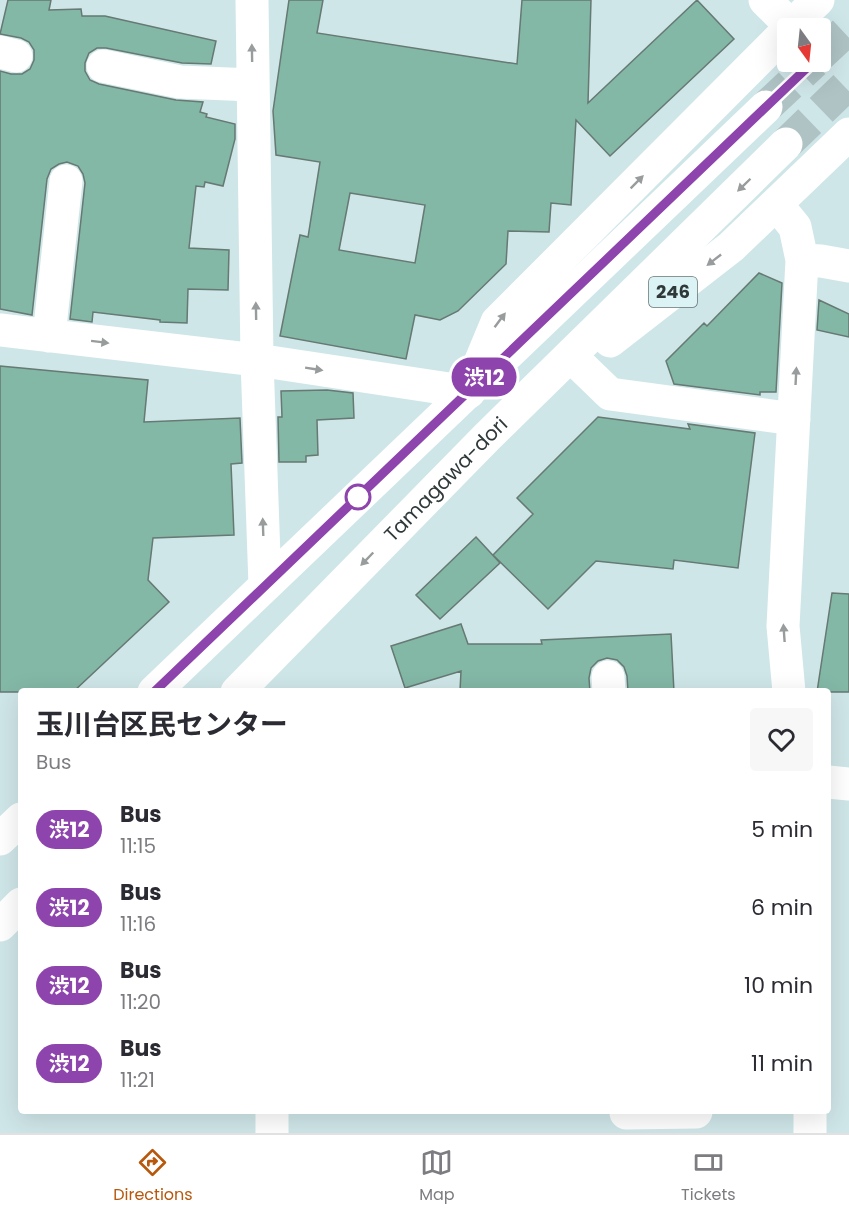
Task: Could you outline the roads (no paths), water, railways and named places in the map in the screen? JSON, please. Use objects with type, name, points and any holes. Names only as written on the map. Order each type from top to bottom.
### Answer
[{"type":"main road","points":[[252,0],[257,360],[265,585]]},
{"type":"main road","points":[[765,0],[780,18]]},
{"type":"main road","points":[[799,18],[818,0]]},
{"type":"main road","points":[[468,392],[496,321],[777,40]]},
{"type":"main road","points":[[103,66],[180,82],[253,85]]},
{"type":"main road","points":[[158,688],[766,107]]},
{"type":"main road","name":"246","points":[[487,437],[731,247],[849,134]]},
{"type":"main road","name":"Tamagawa-dori","points":[[241,688],[487,437],[786,144]]},
{"type":"main road","points":[[49,336],[66,181]]},
{"type":"main road","points":[[777,205],[795,227],[802,260],[783,626],[789,688]]},
{"type":"main road","points":[[802,260],[849,266]]},
{"type":"main road","points":[[0,330],[257,360],[468,392]]},
{"type":"main road","points":[[580,365],[610,394],[794,419]]},
{"type":"main road","points":[[831,782],[849,784]]},
{"type":"main road","points":[[0,839],[18,822]]},
{"type":"main road","points":[[0,925],[18,907]]},
{"type":"main road","points":[[272,1114],[272,1133]]},
{"type":"main road","points":[[810,1114],[810,1133]]},
{"type":"tunnel","points":[[831,45],[849,28]]},
{"type":"tunnel","points":[[766,107],[803,72]]},
{"type":"tunnel","points":[[786,144],[849,83]]}]
